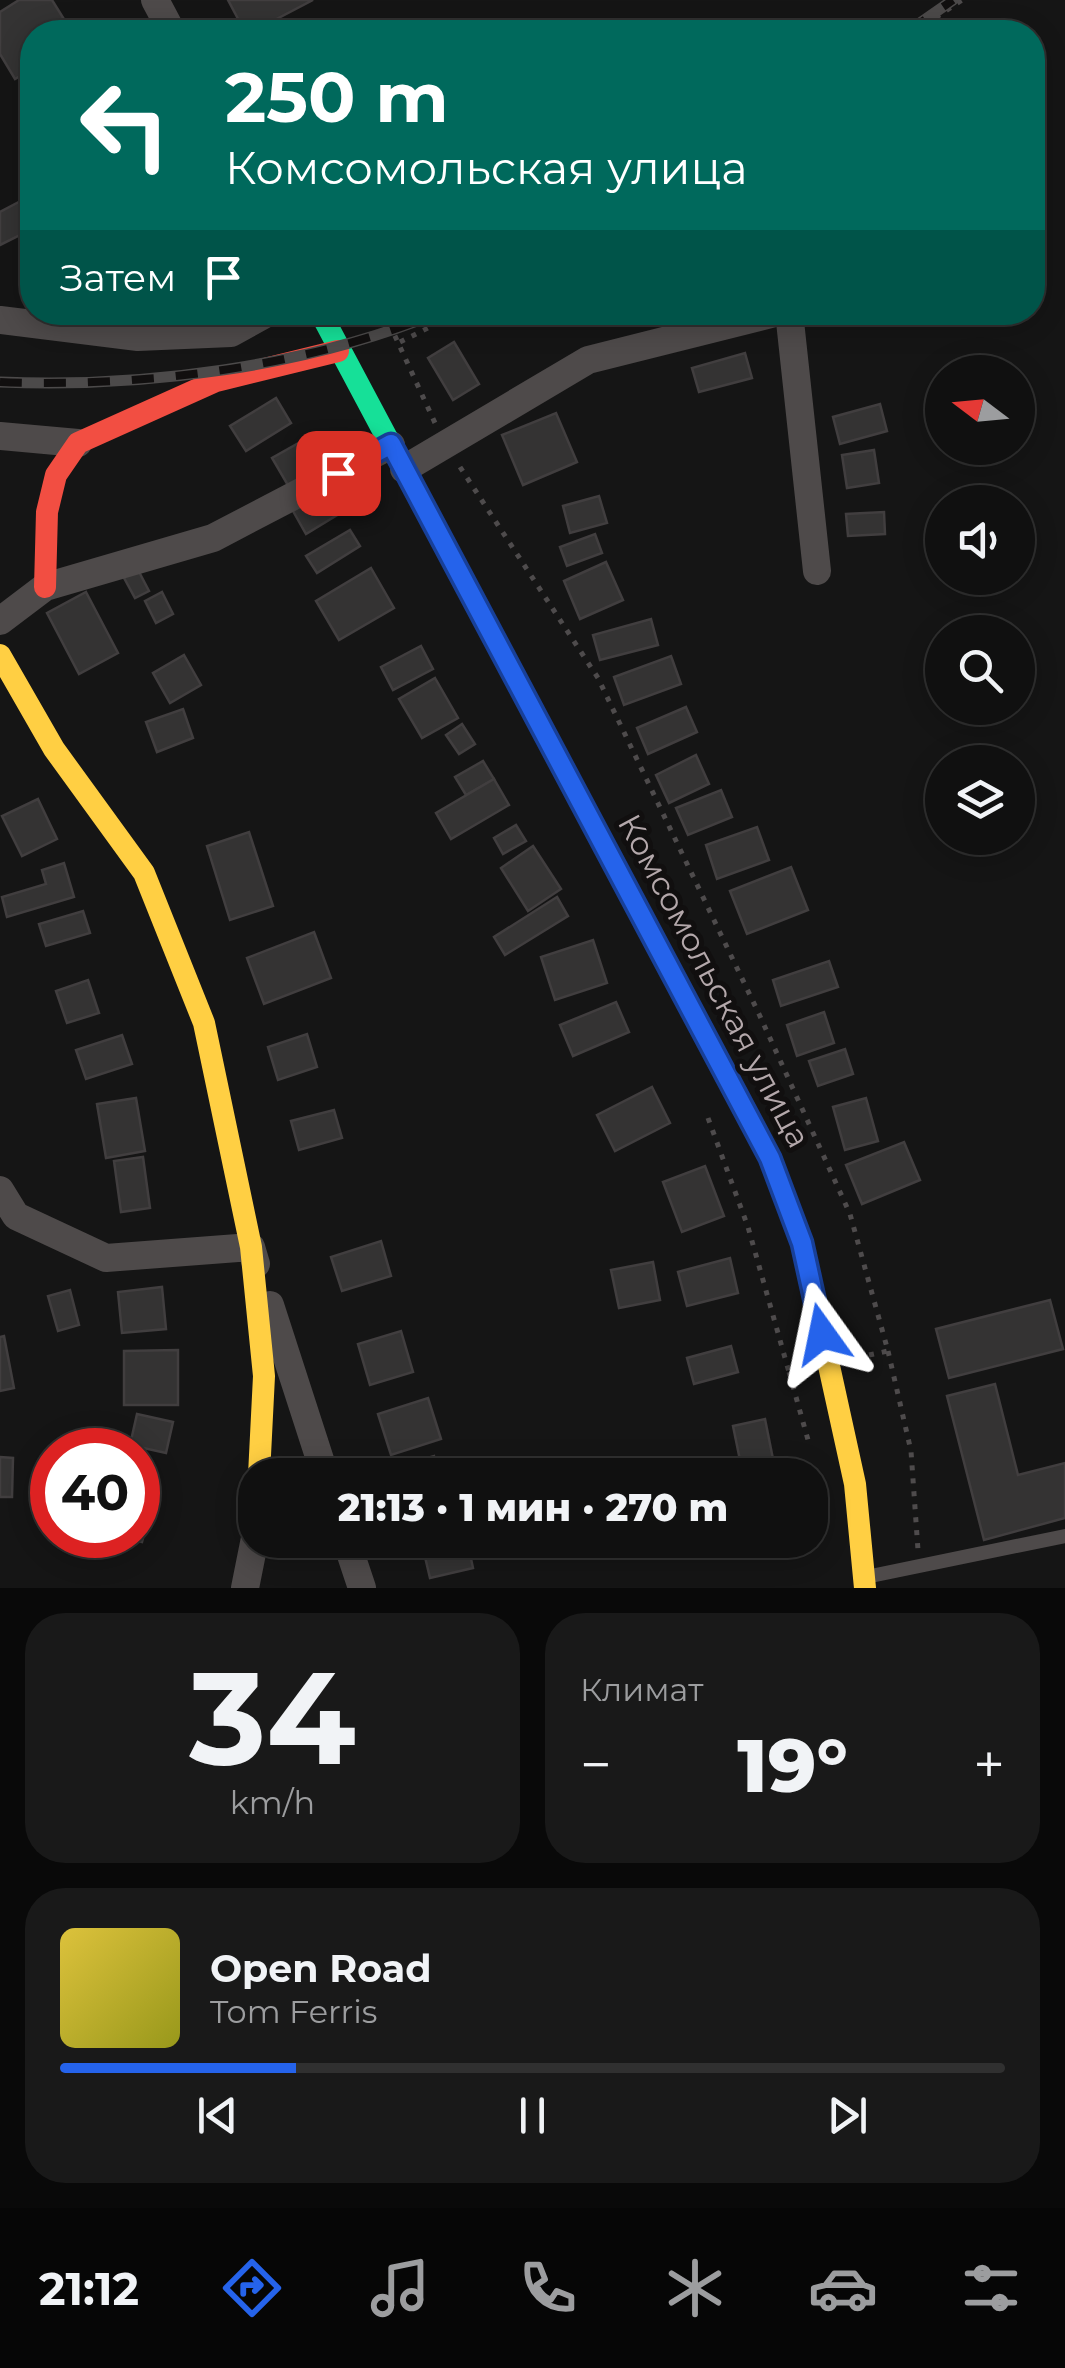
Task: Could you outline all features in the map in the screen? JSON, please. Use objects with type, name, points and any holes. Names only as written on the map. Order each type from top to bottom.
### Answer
[{"type":"street","points":[[41,325],[138,337],[232,332],[245,325]]},
{"type":"street","name":"Комсомольская улица","points":[[326,325],[770,1158],[802,1243],[855,1484],[865,1583]]},
{"type":"street","points":[[0,621],[45,587],[213,538],[398,457],[445,445],[588,360],[727,325]]},
{"type":"street","points":[[791,325],[817,571]]},
{"type":"street","points":[[0,436],[78,443],[216,381],[338,351]]},
{"type":"street","points":[[45,587],[47,512],[56,474],[78,443]]},
{"type":"street","points":[[0,655],[54,749],[144,873],[204,1023],[251,1247],[264,1376],[259,1458]]},
{"type":"street","points":[[0,1190],[16,1216],[106,1258],[251,1247]]},
{"type":"street","points":[[251,1247],[319,1458]]},
{"type":"street","points":[[245,1588],[251,1558]]},
{"type":"street","points":[[352,1558],[362,1588]]},
{"type":"lane","points":[[865,1583],[920,1566],[1065,1536]]},
{"type":"path","points":[[932,20],[962,0]]},
{"type":"path","points":[[391,325],[445,445],[598,678],[676,845]]},
{"type":"path","points":[[400,342],[434,325]]},
{"type":"path","points":[[888,1351],[910,1451],[920,1566]]},
{"type":"building","points":[[19,0],[52,0],[64,20],[20,20],[20,76],[15,79],[0,54],[0,12]]},
{"type":"building","points":[[228,0],[313,0],[275,20],[239,20]]},
{"type":"building","points":[[20,201],[20,235],[0,245],[0,212]]},
{"type":"building","points":[[454,342],[479,384],[453,400],[428,358]]},
{"type":"building","points":[[745,353],[752,378],[699,392],[692,368]]},
{"type":"building","points":[[276,398],[291,423],[246,451],[230,426]]},
{"type":"building","points":[[880,404],[887,431],[840,444],[833,417]]},
{"type":"building","points":[[556,413],[577,462],[523,485],[502,435]]},
{"type":"building","points":[[304,440],[320,470],[289,487],[272,458]]},
{"type":"building","points":[[874,450],[879,483],[847,488],[842,455]]},
{"type":"building","points":[[333,486],[347,509],[306,534],[293,511]]},
{"type":"building","points":[[599,496],[607,523],[570,533],[563,506]]},
{"type":"building","points":[[884,512],[885,534],[848,536],[846,514]]},
{"type":"building","points":[[350,530],[360,546],[317,573],[306,556]]},
{"type":"building","points":[[595,534],[602,553],[567,566],[560,547]]},
{"type":"building","points":[[606,562],[623,600],[580,619],[564,581]]},
{"type":"building","points":[[137,568],[149,591],[135,598],[123,576]]},
{"type":"building","points":[[371,568],[394,608],[339,640],[316,601]]},
{"type":"building","points":[[86,592],[118,653],[79,674],[47,613]]},
{"type":"building","points":[[162,592],[173,614],[156,623],[145,601]]},
{"type":"building","points":[[651,619],[658,645],[600,660],[593,635]]},
{"type":"building","points":[[421,646],[433,669],[393,690],[381,667]]},
{"type":"building","points":[[184,655],[201,685],[170,703],[153,673]]},
{"type":"building","points":[[671,656],[681,684],[624,705],[614,677]]},
{"type":"building","points":[[435,678],[458,718],[422,738],[399,699]]},
{"type":"building","points":[[686,707],[697,732],[648,754],[637,728]]},
{"type":"building","points":[[183,709],[193,738],[157,752],[146,722]]},
{"type":"building","points":[[462,724],[475,744],[459,754],[446,735]]},
{"type":"building","points":[[696,755],[709,784],[669,803],[656,775]]},
{"type":"building","points":[[483,761],[494,779],[466,795],[455,777]]},
{"type":"building","points":[[494,779],[509,805],[451,839],[436,813]]},
{"type":"building","points":[[721,790],[732,817],[688,835],[676,808]]},
{"type":"building","points":[[38,799],[57,839],[22,856],[2,816]]},
{"type":"building","points":[[516,825],[526,841],[503,854],[494,838]]},
{"type":"building","points":[[757,827],[769,860],[717,879],[706,845]]},
{"type":"building","points":[[249,832],[273,906],[230,920],[207,846]]},
{"type":"building","points":[[533,846],[561,889],[528,911],[501,868]]},
{"type":"building","points":[[64,863],[74,897],[7,917],[2,897],[46,884],[42,870]]},
{"type":"building","points":[[791,867],[808,910],[747,934],[730,891]]},
{"type":"building","points":[[557,897],[568,916],[505,955],[494,937]]},
{"type":"building","points":[[83,911],[90,933],[46,946],[39,924]]},
{"type":"building","points":[[314,932],[331,978],[264,1004],[247,958]]},
{"type":"building","points":[[593,940],[607,983],[555,1000],[541,957]]},
{"type":"building","points":[[829,961],[838,987],[781,1006],[773,980]]},
{"type":"building","points":[[88,980],[99,1013],[67,1023],[56,991]]},
{"type":"building","points":[[616,1002],[629,1032],[573,1056],[560,1025]]},
{"type":"building","points":[[824,1012],[834,1043],[797,1056],[787,1025]]},
{"type":"building","points":[[307,1034],[317,1067],[278,1080],[268,1047]]},
{"type":"building","points":[[122,1035],[132,1064],[86,1079],[76,1050]]},
{"type":"building","points":[[845,1049],[853,1074],[818,1086],[809,1061]]},
{"type":"building","points":[[652,1087],[670,1123],[615,1151],[597,1115]]},
{"type":"building","points":[[136,1098],[145,1151],[106,1158],[97,1104]]},
{"type":"building","points":[[866,1098],[878,1141],[845,1150],[833,1107]]},
{"type":"building","points":[[334,1110],[342,1138],[299,1150],[291,1121]]},
{"type":"building","points":[[904,1142],[920,1180],[862,1204],[846,1165]]},
{"type":"building","points":[[143,1157],[150,1208],[121,1212],[114,1161]]},
{"type":"building","points":[[705,1166],[724,1216],[682,1232],[663,1182]]},
{"type":"building","points":[[381,1241],[391,1276],[342,1291],[331,1257]]},
{"type":"building","points":[[730,1258],[738,1293],[687,1306],[678,1272]]},
{"type":"building","points":[[653,1262],[660,1300],[619,1308],[611,1270]]},
{"type":"building","points":[[162,1287],[166,1329],[122,1333],[118,1292]]},
{"type":"building","points":[[70,1290],[79,1325],[58,1331],[48,1296]]},
{"type":"building","points":[[1050,1300],[1063,1349],[949,1378],[936,1329]]},
{"type":"building","points":[[401,1331],[413,1372],[370,1385],[358,1344]]},
{"type":"building","points":[[4,1336],[14,1388],[0,1391],[0,1337]]},
{"type":"building","points":[[731,1346],[738,1372],[694,1384],[687,1358]]},
{"type":"building","points":[[178,1350],[178,1405],[124,1405],[124,1351]]},
{"type":"building","points":[[995,1384],[1018,1475],[1065,1463],[1065,1518],[984,1540],[947,1396]]},
{"type":"building","points":[[428,1398],[441,1439],[391,1455],[378,1414]]},
{"type":"building","points":[[137,1414],[173,1422],[166,1453],[160,1452],[160,1428],[134,1428]]},
{"type":"building","points":[[765,1419],[773,1458],[740,1458],[733,1426]]},
{"type":"building","points":[[0,1457],[13,1458],[12,1497],[0,1497]]},
{"type":"building","points":[[425,1558],[471,1558],[473,1568],[430,1578]]},
{"type":"railway","points":[[924,20],[953,0]]},
{"type":"railway","points":[[0,382],[110,381],[224,370],[335,347],[405,325]]},
{"type":"traffic: fast","points":[[327,325],[659,949]]},
{"type":"traffic: slow","points":[[0,655],[54,749],[144,873],[204,1023],[251,1247],[264,1376],[260,1458]]},
{"type":"traffic: slow","points":[[659,949],[770,1158],[802,1243],[855,1484],[865,1588]]},
{"type":"traffic: jam","points":[[45,587],[47,512],[56,475],[78,443],[216,381],[338,351]]},
{"type":"route","points":[[338,473],[391,444],[770,1158],[802,1243],[822,1334]]}]
